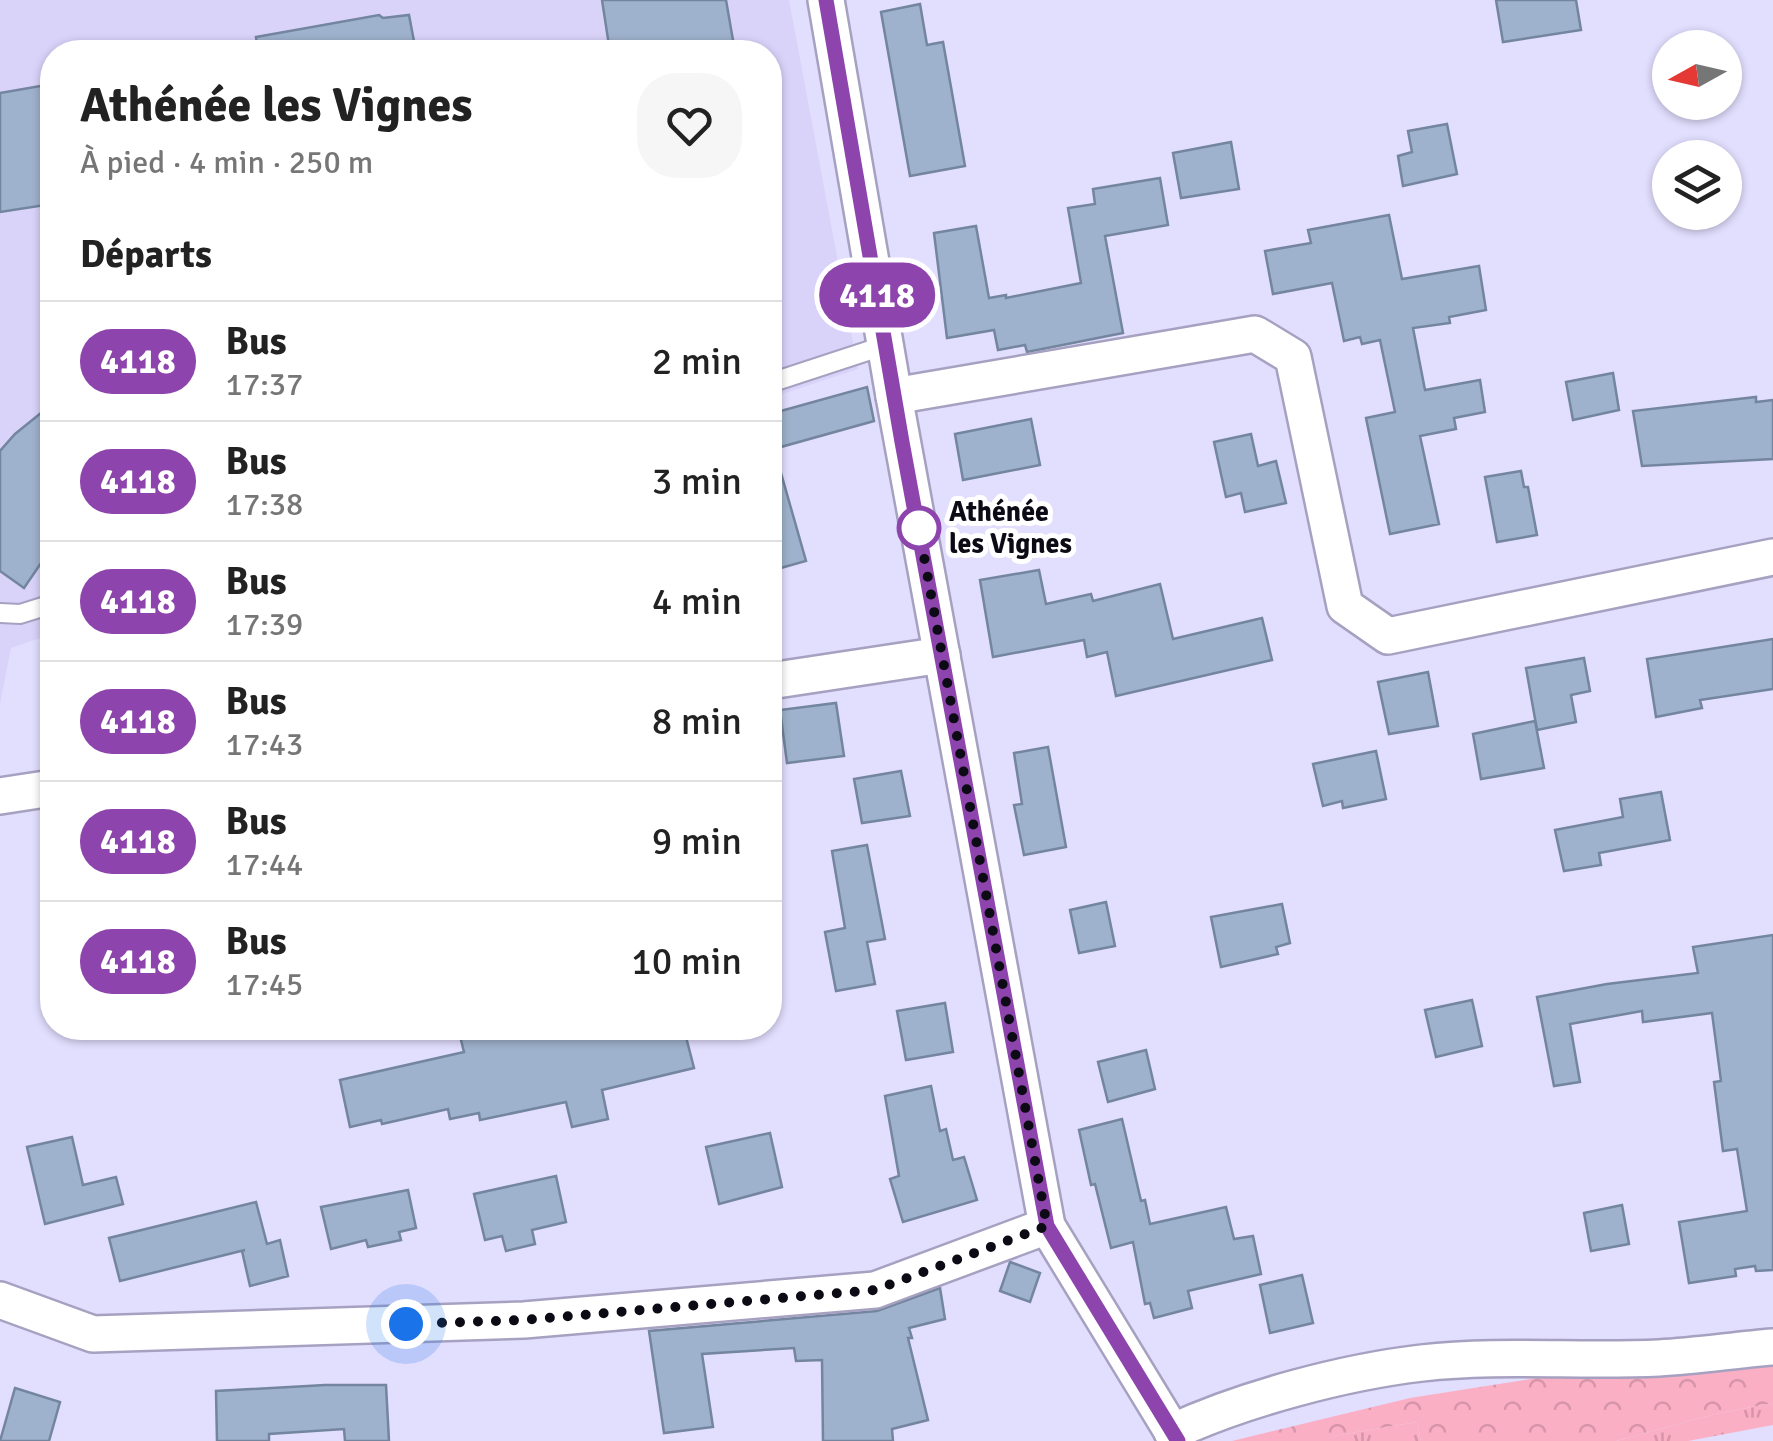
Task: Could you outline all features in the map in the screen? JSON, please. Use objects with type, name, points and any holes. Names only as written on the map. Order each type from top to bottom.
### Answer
[{"type":"street","points":[[826,0],[894,396],[1047,1226],[1175,1436],[1200,1418],[1308,1386],[1422,1363],[1553,1357],[1658,1358],[1773,1347]]},
{"type":"street","points":[[894,396],[1255,334],[1294,356],[1345,606],[1388,636],[1773,557]]},
{"type":"street","points":[[782,679],[942,655]]},
{"type":"street","points":[[0,796],[40,790]]},
{"type":"street","points":[[0,1300],[93,1334],[524,1320],[875,1290],[1047,1226]]},
{"type":"lane","points":[[782,379],[886,345]]},
{"type":"lane","points":[[0,614],[20,614],[40,608]]},
{"type":"shaded area","points":[[0,0],[789,0],[858,369],[782,394],[782,40],[40,40],[40,638],[11,648],[0,704]]},
{"type":"green space","points":[[1773,1360],[1773,1403],[1616,1441],[1421,1441],[1417,1422],[1333,1436],[1333,1441],[1232,1441],[1410,1398],[1550,1376]]},
{"type":"green space","points":[[1773,1403],[1773,1425],[1688,1441],[1616,1441],[1715,1414]]},
{"type":"green space","points":[[1417,1422],[1421,1441],[1333,1441],[1333,1436]]},
{"type":"building","points":[[602,0],[726,0],[733,40],[608,40]]},
{"type":"building","points":[[1496,0],[1576,0],[1581,30],[1503,42]]},
{"type":"building","points":[[920,4],[927,45],[943,42],[965,166],[910,176],[881,12]]},
{"type":"building","points":[[379,15],[409,15],[414,40],[256,40],[256,37]]},
{"type":"building","points":[[40,86],[40,206],[0,212],[0,93]]},
{"type":"building","points":[[1447,124],[1457,174],[1403,186],[1398,156],[1412,152],[1408,131]]},
{"type":"building","points":[[1231,142],[1239,189],[1181,198],[1173,153]]},
{"type":"building","points":[[1160,178],[1168,225],[1105,236],[1123,333],[1027,352],[1025,345],[998,350],[994,330],[947,338],[934,233],[976,226],[989,298],[1081,283],[1068,208],[1095,204],[1093,189]]},
{"type":"building","points":[[1389,215],[1402,279],[1479,266],[1486,310],[1449,317],[1450,323],[1413,328],[1425,390],[1480,380],[1485,412],[1454,418],[1456,429],[1420,436],[1439,524],[1390,534],[1366,418],[1395,412],[1380,340],[1362,344],[1360,337],[1344,341],[1332,283],[1273,294],[1265,251],[1311,243],[1308,230]]},
{"type":"building","points":[[1613,373],[1619,410],[1573,420],[1566,382]]},
{"type":"building","points":[[867,387],[874,421],[782,447],[782,411]]},
{"type":"building","points":[[1756,397],[1756,402],[1773,400],[1773,459],[1642,466],[1633,411]]},
{"type":"building","points":[[40,414],[40,565],[24,588],[0,571],[0,451]]},
{"type":"building","points":[[1031,419],[1040,465],[963,480],[955,434]]},
{"type":"building","points":[[1251,434],[1258,466],[1276,461],[1286,503],[1245,512],[1241,493],[1226,497],[1214,442]]},
{"type":"building","points":[[1521,471],[1537,535],[1497,542],[1485,477]]},
{"type":"building","points":[[782,477],[806,561],[782,568]]},
{"type":"building","points":[[1039,570],[1046,604],[1091,594],[1093,601],[1160,584],[1173,639],[1262,618],[1272,660],[1116,696],[1107,652],[1087,657],[1084,640],[993,657],[980,580]]},
{"type":"building","points":[[1773,639],[1773,689],[1700,700],[1702,708],[1656,717],[1647,659]]},
{"type":"building","points":[[1584,658],[1590,691],[1571,695],[1576,722],[1537,730],[1526,668]]},
{"type":"building","points":[[1428,672],[1438,726],[1389,734],[1378,682]]},
{"type":"building","points":[[836,703],[844,756],[787,763],[782,710]]},
{"type":"building","points":[[1535,721],[1544,768],[1481,779],[1473,734]]},
{"type":"building","points":[[1048,747],[1066,847],[1024,855],[1014,805],[1022,804],[1014,753]]},
{"type":"building","points":[[1376,751],[1386,799],[1343,808],[1342,801],[1323,806],[1313,764]]},
{"type":"building","points":[[901,771],[910,816],[862,823],[854,779]]},
{"type":"building","points":[[1661,792],[1670,840],[1599,853],[1601,865],[1564,871],[1555,830],[1623,817],[1620,799]]},
{"type":"building","points":[[867,845],[885,939],[867,942],[875,984],[836,991],[825,932],[845,928],[832,851]]},
{"type":"building","points":[[1106,902],[1115,946],[1079,953],[1070,910]]},
{"type":"building","points":[[1282,904],[1290,943],[1276,947],[1278,954],[1221,967],[1211,917]]},
{"type":"building","points":[[1773,935],[1773,1270],[1756,1271],[1755,1266],[1735,1269],[1736,1276],[1689,1283],[1679,1222],[1747,1211],[1737,1149],[1723,1151],[1714,1082],[1721,1081],[1712,1013],[1643,1022],[1642,1011],[1570,1024],[1580,1082],[1554,1086],[1537,997],[1698,973],[1693,947]]},
{"type":"building","points":[[1472,1000],[1482,1046],[1436,1057],[1425,1010]]},
{"type":"building","points":[[945,1003],[953,1052],[906,1060],[897,1011]]},
{"type":"building","points":[[461,1040],[687,1040],[694,1068],[602,1090],[608,1119],[572,1127],[566,1102],[480,1120],[479,1113],[450,1119],[448,1109],[350,1127],[340,1080],[464,1052]]},
{"type":"building","points":[[1146,1050],[1155,1089],[1108,1102],[1098,1062]]},
{"type":"building","points":[[931,1086],[940,1131],[946,1129],[953,1160],[964,1157],[977,1200],[903,1222],[890,1179],[899,1176],[885,1096]]},
{"type":"building","points":[[1122,1119],[1150,1224],[1226,1207],[1234,1239],[1253,1236],[1261,1274],[1188,1291],[1192,1308],[1154,1318],[1150,1303],[1145,1304],[1133,1242],[1111,1248],[1079,1130]]},
{"type":"building","points":[[770,1133],[782,1187],[719,1204],[706,1147]]},
{"type":"building","points":[[72,1137],[83,1185],[116,1177],[123,1204],[45,1224],[27,1147]]},
{"type":"building","points":[[556,1176],[566,1222],[532,1230],[535,1244],[506,1251],[502,1236],[485,1240],[474,1194]]},
{"type":"building","points":[[408,1190],[416,1228],[399,1232],[401,1240],[368,1247],[366,1240],[331,1249],[321,1207]]},
{"type":"building","points":[[256,1202],[267,1244],[280,1240],[288,1276],[250,1286],[242,1251],[245,1250],[120,1281],[109,1238]]},
{"type":"building","points":[[1622,1205],[1629,1244],[1591,1251],[1584,1213]]},
{"type":"building","points":[[1010,1262],[1040,1273],[1030,1302],[1000,1291]]},
{"type":"building","points":[[1302,1275],[1313,1323],[1270,1333],[1260,1285]]},
{"type":"building","points":[[940,1288],[945,1319],[909,1328],[912,1338],[908,1338],[928,1420],[892,1429],[893,1441],[823,1441],[822,1360],[796,1361],[794,1348],[702,1354],[713,1427],[664,1433],[649,1331],[877,1311]]},
{"type":"building","points":[[386,1385],[389,1441],[345,1441],[344,1429],[269,1434],[269,1441],[217,1441],[216,1391]]},
{"type":"building","points":[[15,1388],[60,1402],[49,1441],[0,1441]]},
{"type":"bus line","name":"4118","points":[[826,0],[902,442],[1047,1226],[1178,1441]]},
{"type":"place","name":"Athénée les Vignes","points":[[919,528]]},
{"type":"route","points":[[406,1324],[524,1320],[875,1290],[1047,1226],[916,513],[919,528]]}]
